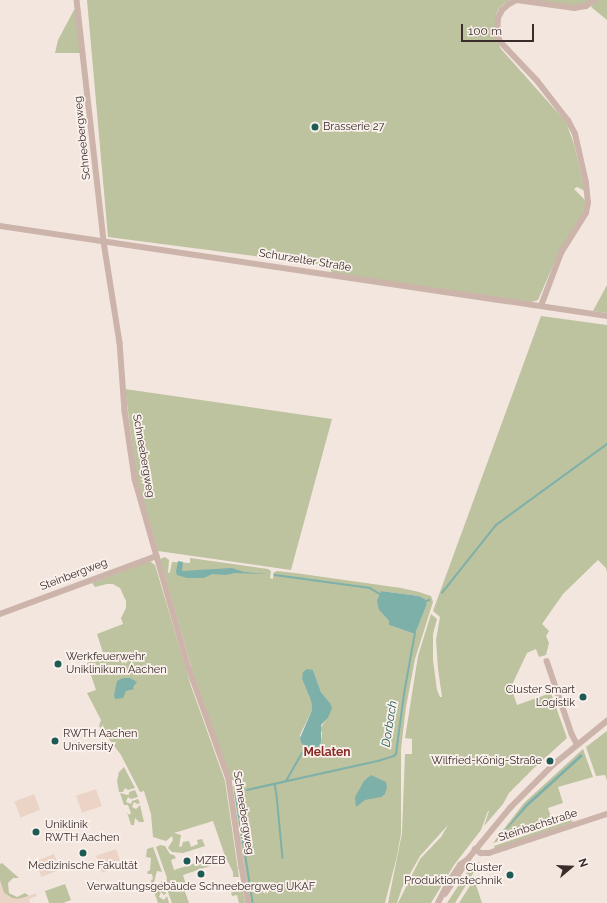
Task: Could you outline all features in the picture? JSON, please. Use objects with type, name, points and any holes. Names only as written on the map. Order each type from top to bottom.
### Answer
[{"type":"street","name":"Schneebergweg","points":[[77,0],[104,242],[120,343],[125,410],[135,479],[189,668],[229,779],[242,868],[249,903]]},
{"type":"street","points":[[541,306],[561,253],[586,212],[588,196],[575,134],[568,121],[537,81],[501,43],[497,36],[498,18],[502,10],[517,0],[574,8],[586,6],[595,0]]},
{"type":"street","name":"Schurzelter Straße","points":[[0,226],[607,316]]},
{"type":"street","name":"Steinbergweg","points":[[0,614],[156,556]]},
{"type":"street","points":[[547,661],[572,734],[577,744]]},
{"type":"street","points":[[438,903],[452,885],[468,859],[521,796],[577,744],[607,721]]},
{"type":"street","name":"Steinbachstraße","points":[[476,849],[481,853],[489,853],[607,814]]},
{"type":"green space","points":[[87,0],[509,0],[499,8],[495,17],[495,37],[501,49],[566,122],[574,144],[585,191],[577,187],[574,189],[586,201],[582,216],[559,252],[538,300],[531,302],[332,273],[330,268],[324,265],[108,237]]},
{"type":"green space","points":[[528,0],[594,0],[578,7]]},
{"type":"green space","points":[[597,0],[607,0],[607,20],[591,7]]},
{"type":"green space","points":[[74,10],[76,10],[81,53],[55,53],[58,40]]},
{"type":"green space","points":[[607,285],[607,313],[593,311]]},
{"type":"green space","points":[[541,316],[607,325],[607,573],[606,568],[598,560],[563,594],[542,624],[549,631],[546,636],[549,643],[546,655],[539,657],[536,649],[527,653],[511,687],[517,705],[551,693],[567,738],[509,793],[503,804],[484,826],[488,811],[481,830],[454,865],[431,903],[398,903],[420,859],[441,837],[448,825],[420,856],[402,888],[397,903],[388,903],[402,833],[405,754],[412,754],[412,739],[405,738],[418,656],[431,614],[437,619],[433,634],[433,660],[437,690],[440,697],[442,697],[436,640],[440,617],[433,611]]},
{"type":"green space","points":[[125,389],[332,419],[291,570],[158,551],[137,479]]},
{"type":"green space","points":[[165,557],[169,560],[168,573],[170,572],[172,562],[190,563],[190,558],[268,569],[271,571],[270,578],[273,579],[273,573],[277,571],[401,588],[431,596],[433,602],[415,659],[406,707],[401,749],[401,833],[397,856],[385,903],[251,903],[245,872],[233,786],[235,785],[241,790],[243,789],[231,779],[192,669],[160,559]],"holes":[[[381,591],[419,596],[425,599],[427,604],[415,634],[389,625],[389,621],[379,610]],[[313,670],[321,692],[330,703],[328,718],[320,728],[322,733],[321,743],[318,747],[313,748],[305,747],[301,743],[300,735],[312,710],[311,701],[302,679]]]},
{"type":"green space","points":[[150,561],[155,565],[191,686],[225,781],[239,877],[233,877],[233,872],[225,856],[213,821],[174,833],[181,835],[179,847],[182,846],[183,842],[189,841],[191,847],[198,844],[197,840],[202,839],[205,846],[183,853],[172,852],[168,848],[173,840],[172,836],[166,841],[153,837],[151,814],[144,791],[140,792],[121,755],[99,726],[101,720],[87,693],[96,690],[87,663],[104,656],[97,634],[123,624],[121,618],[126,608],[126,601],[120,588],[113,584],[95,587],[92,583]]},
{"type":"green space","points":[[607,731],[607,780],[605,775],[596,776],[586,747]]},
{"type":"green space","points":[[583,749],[593,777],[558,787],[563,803],[548,808],[553,823],[493,843],[524,803]]},
{"type":"green space","points":[[124,767],[135,788],[128,790],[125,788],[123,792],[119,792],[117,781],[119,772]]},
{"type":"green space","points":[[135,790],[138,797],[131,799],[128,797],[126,802],[131,804],[132,801],[138,799],[140,803],[137,804],[134,802],[132,807],[136,809],[140,805],[144,822],[139,822],[135,818],[134,825],[131,825],[127,812],[129,815],[131,813],[128,805],[124,805],[120,793],[128,795],[129,792]]},
{"type":"green space","points":[[571,820],[573,822],[495,849],[494,846]]},
{"type":"green space","points":[[160,845],[165,846],[170,854],[174,855],[176,858],[171,860],[174,870],[196,863],[197,865],[204,862],[205,864],[215,860],[216,864],[183,875],[187,888],[184,889],[189,903],[172,903],[165,884],[167,878],[156,847]]},
{"type":"green space","points":[[153,847],[162,872],[157,871],[154,882],[155,884],[152,885],[152,874],[148,874],[147,872],[150,870],[151,858],[146,857],[147,849]]},
{"type":"green space","points":[[480,862],[455,903],[447,903],[472,865]]},
{"type":"green space","points":[[2,863],[19,878],[13,878],[8,883],[9,893],[17,897],[25,893],[29,896],[15,900],[4,893],[0,881],[0,864]]},
{"type":"green space","points":[[162,881],[166,894],[164,895],[161,892],[159,897],[164,900],[167,896],[169,903],[158,903],[152,886],[158,885]]},
{"type":"green space","points":[[473,881],[475,882],[482,903],[459,903]]},
{"type":"green space","points":[[241,882],[245,903],[239,903],[237,895],[232,896],[231,893],[235,891],[235,884]]},
{"type":"green space","points":[[65,884],[71,900],[63,903],[49,903],[45,891]]},
{"type":"shaded area","points":[[96,789],[102,806],[82,813],[76,796]]},
{"type":"shaded area","points":[[34,794],[40,810],[20,817],[14,802]]},
{"type":"shaded area","points":[[116,849],[122,866],[102,873],[96,856]]},
{"type":"shaded area","points":[[54,854],[60,870],[41,877],[35,861]]},
{"type":"shaded area","points":[[0,881],[4,893],[11,898],[20,899],[36,893],[37,896],[29,899],[30,903],[0,903]]},
{"type":"water","points":[[178,561],[183,562],[182,571],[232,568],[244,572],[268,574],[212,574],[204,578],[187,578],[177,575],[176,572]]},
{"type":"water","points":[[381,591],[419,596],[425,599],[427,604],[415,634],[389,625],[389,621],[379,610],[377,601]]},
{"type":"water","points":[[307,669],[313,670],[321,692],[332,708],[328,718],[321,725],[321,743],[318,747],[313,748],[305,747],[301,743],[300,738],[312,710],[311,701],[302,679],[303,672]]},
{"type":"water","points":[[123,678],[130,678],[137,682],[133,687],[134,689],[126,691],[123,698],[115,699],[114,695],[117,681]]},
{"type":"water","points":[[581,754],[583,756],[527,807],[497,840],[526,804]]},
{"type":"water","points":[[371,775],[386,782],[387,787],[385,794],[381,797],[365,800],[356,807],[355,797],[364,781]]},
{"type":"waterway","name":"Dorbach","points":[[442,593],[496,525],[607,444]]},
{"type":"waterway","points":[[275,575],[370,588],[380,594]]},
{"type":"waterway","name":"Dorbach","points":[[423,603],[429,600]]},
{"type":"waterway","name":"Dorbach","points":[[247,790],[378,761],[394,756],[396,754],[404,694],[415,633]]},
{"type":"waterway","points":[[286,781],[306,747]]},
{"type":"waterway","points":[[275,784],[283,858]]},
{"type":"waterway","name":"Dorbach","points":[[240,791],[236,793],[253,903]]},
{"type":"place","name":"Brasserie 27","points":[[315,127]]},
{"type":"place","name":"Werkfeuerwehr Uniklinikum Aachen","points":[[58,664]]},
{"type":"place","name":"Cluster Smart Logistik","points":[[583,697]]},
{"type":"place","name":"RWTH Aachen University","points":[[55,741]]},
{"type":"place","name":"Wilfried-König-Straße","points":[[550,761]]},
{"type":"place","name":"Uniklinik RWTH Aachen","points":[[36,832]]},
{"type":"place","name":"Medizinische Fakultät","points":[[83,853]]},
{"type":"place","name":"MZEB","points":[[187,861]]},
{"type":"place","name":"Verwaltungsgebäude Schneebergweg UKAF","points":[[201,874]]},
{"type":"place","name":"Cluster Produktionstechnik","points":[[510,875]]},
{"type":"district","name":"Melaten","points":[[327,753]]}]
